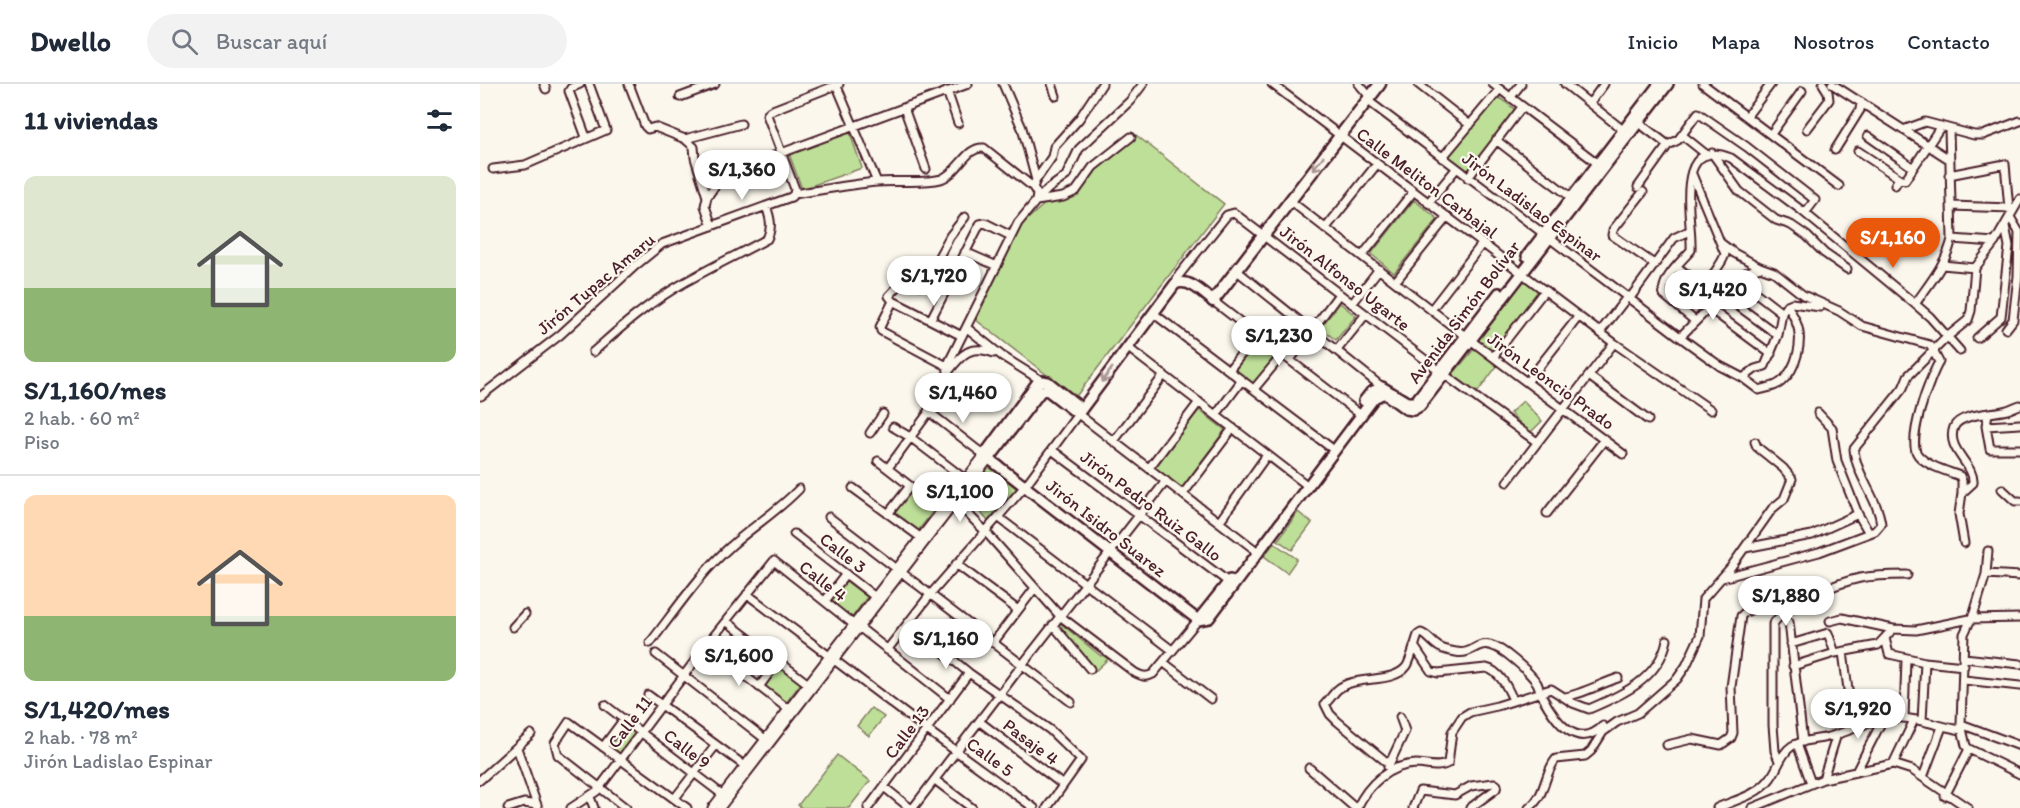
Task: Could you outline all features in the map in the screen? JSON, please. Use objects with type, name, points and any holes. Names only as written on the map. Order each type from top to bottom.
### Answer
[{"type":"main road","points":[[1213,301],[1380,84]]},
{"type":"street","points":[[580,84],[569,91],[586,137]]},
{"type":"street","points":[[493,169],[525,165],[604,131],[606,128],[589,84]]},
{"type":"street","points":[[629,84],[648,129],[655,127],[685,139],[694,147],[695,159],[707,197]]},
{"type":"street","points":[[680,97],[714,84]]},
{"type":"street","points":[[794,194],[795,189],[767,115],[770,111],[837,84],[877,182]]},
{"type":"street","points":[[712,226],[705,206],[707,197],[719,180],[730,172],[904,108],[948,88],[968,84]]},
{"type":"street","points":[[1003,84],[1022,128],[1036,201]]},
{"type":"street","points":[[1052,84],[1056,96]]},
{"type":"street","points":[[1034,184],[1052,158],[1054,147],[1079,119],[1101,84]]},
{"type":"street","points":[[888,468],[948,386],[948,369],[1018,223],[1048,189],[1066,176],[1079,148],[1130,101],[1143,84]]},
{"type":"street","name":"Calle Meliton Carbajal","points":[[1272,84],[1614,343],[1711,410]]},
{"type":"street","name":"Jirón Ladislao Espinar","points":[[1359,84],[1368,98],[1456,169],[1629,297],[1680,338],[1759,390],[1770,388],[1781,382],[1798,353],[1800,338],[1797,323],[1788,305]]},
{"type":"street","points":[[1418,84],[1470,125]]},
{"type":"street","points":[[1510,98],[1521,84]]},
{"type":"street","points":[[1565,84],[1623,130]]},
{"type":"street","points":[[1590,103],[1604,84]]},
{"type":"street","name":"Avenida Simón Bolívar","points":[[1546,236],[1601,166],[1623,130],[1659,84]]},
{"type":"street","name":"Avenida Simón Bolívar","points":[[1198,620],[1209,618],[1231,584],[1358,413],[1371,392],[1386,388],[1407,402],[1415,402],[1442,373],[1520,272],[1572,198],[1638,123],[1668,84]]},
{"type":"street","points":[[1703,84],[1839,186]]},
{"type":"street","points":[[1747,116],[1771,84]]},
{"type":"street","points":[[1807,129],[1829,100],[1828,92],[1823,84]]},
{"type":"street","points":[[1832,84],[1948,159]]},
{"type":"street","points":[[1442,158],[1470,125],[1496,87],[1601,166]]},
{"type":"street","points":[[948,88],[958,123]]},
{"type":"street","points":[[1771,134],[1803,91]]},
{"type":"street","points":[[1835,150],[1860,110],[1861,102]]},
{"type":"street","points":[[1468,178],[1522,107]]},
{"type":"street","points":[[904,108],[926,169]]},
{"type":"street","points":[[1654,264],[1612,235],[1613,230],[1668,145],[1678,140],[1698,113],[1747,147],[1815,200],[1804,213]]},
{"type":"street","points":[[1902,129],[1925,122],[1974,135],[1983,135],[2020,121]]},
{"type":"street","points":[[1638,123],[1668,145]]},
{"type":"street","points":[[685,139],[741,124]]},
{"type":"street","points":[[1858,151],[1897,181],[1905,180],[1912,166],[1941,126]]},
{"type":"street","points":[[1915,304],[1942,265],[1949,252],[1952,239],[1948,159],[1949,129]]},
{"type":"street","points":[[1682,135],[1709,154],[1739,191],[1776,220],[1791,225],[1807,236],[1824,253],[1847,269]]},
{"type":"street","points":[[1869,136],[1912,166]]},
{"type":"street","points":[[1036,201],[1062,197],[1076,190],[1094,167],[1131,137]]},
{"type":"street","points":[[1496,140],[1572,198]]},
{"type":"street","name":"Jirón Tupac Amaru","points":[[480,395],[560,335],[662,244],[794,194],[877,182],[938,180],[949,176],[968,154],[978,148],[984,148],[1034,184]]},
{"type":"street","points":[[1695,321],[1664,295],[1663,288],[1666,280],[1691,250],[1688,225],[1691,172],[1696,163],[1709,154],[1731,158],[1804,213],[1915,304],[1960,351]]},
{"type":"street","points":[[1325,229],[1377,164]]},
{"type":"street","points":[[1722,578],[1819,552],[1869,534],[1881,524],[1880,512],[1864,484],[1854,457],[1854,449],[1903,388],[1908,376],[1947,337],[1963,326],[1971,311],[1975,268],[2005,226],[2012,208],[2005,164],[1949,175]]},
{"type":"street","points":[[1428,203],[1456,169]]},
{"type":"street","points":[[1680,338],[1708,308],[1709,288],[1725,254],[1691,172]]},
{"type":"street","points":[[1362,256],[1413,192]]},
{"type":"street","points":[[2012,208],[2020,199]]},
{"type":"street","name":"Jirón Leoncio Prado","points":[[1289,200],[1623,454]]},
{"type":"street","points":[[593,352],[638,313],[656,301],[707,269],[767,238],[771,219],[766,206]]},
{"type":"street","points":[[1951,206],[2012,208]]},
{"type":"street","name":"Jirón Alfonso Ugarte","points":[[1175,284],[1183,268],[1230,213],[1234,213],[1442,373],[1537,442]]},
{"type":"street","points":[[963,336],[893,302],[889,296],[905,279],[920,285],[924,284],[950,236],[965,217]]},
{"type":"street","points":[[1395,282],[1447,217]]},
{"type":"street","points":[[2006,329],[2013,320],[2018,276],[2019,232],[2010,217]]},
{"type":"street","points":[[931,319],[980,224],[985,223],[1011,236]]},
{"type":"street","points":[[1977,338],[2001,317],[2009,246],[2005,226]]},
{"type":"street","points":[[1600,332],[1674,238],[1689,231]]},
{"type":"street","points":[[1952,239],[1995,242]]},
{"type":"street","points":[[1431,310],[1482,244]]},
{"type":"street","points":[[1722,244],[1760,267],[1773,272],[1803,295],[1826,307]]},
{"type":"street","points":[[965,252],[997,266]]},
{"type":"street","points":[[1942,265],[1975,268]]},
{"type":"street","points":[[1677,267],[1723,295],[1778,335]]},
{"type":"street","points":[[1723,295],[1738,279],[1752,269],[1760,267]]},
{"type":"street","points":[[1352,304],[1379,269]]},
{"type":"street","points":[[1236,270],[1337,350],[1383,390]]},
{"type":"street","points":[[1738,279],[1782,313]]},
{"type":"street","points":[[887,650],[956,564],[1025,486],[1175,284],[1182,281],[1187,282],[1358,413]]},
{"type":"street","points":[[1493,357],[1545,290]]},
{"type":"street","points":[[1290,360],[1340,294]]},
{"type":"street","points":[[893,302],[880,327],[881,331],[948,369]]},
{"type":"street","points":[[1743,378],[1755,369],[1765,366],[1778,335],[1782,313],[1792,303],[1826,307],[1839,311],[1862,326],[1930,345],[1939,362],[1929,382],[1915,433],[1915,450],[1919,457],[1960,476],[1962,493],[1959,514],[1964,543]]},
{"type":"street","points":[[1708,308],[1771,354]]},
{"type":"street","points":[[1153,313],[1330,447]]},
{"type":"street","points":[[1337,350],[1366,314]]},
{"type":"street","points":[[1527,382],[1579,316]]},
{"type":"street","points":[[967,328],[1043,386]]},
{"type":"street","points":[[1229,370],[1257,334]]},
{"type":"street","points":[[1507,482],[1614,343]]},
{"type":"street","points":[[1127,347],[1306,484]]},
{"type":"street","points":[[948,369],[960,357],[975,350],[989,351],[1002,356]]},
{"type":"street","points":[[1254,389],[1282,354]]},
{"type":"street","points":[[1114,441],[1164,375]]},
{"type":"street","points":[[1589,376],[1648,420]]},
{"type":"street","points":[[1216,415],[1242,380]]},
{"type":"street","points":[[1043,386],[1048,382],[1114,441],[1256,550]]},
{"type":"street","points":[[720,808],[832,657],[986,457],[1037,383],[1043,386]]},
{"type":"street","points":[[480,395],[487,403]]},
{"type":"street","points":[[1149,468],[1199,402]]},
{"type":"street","points":[[1962,493],[1973,483],[1972,472],[1956,450],[1953,428],[1963,420],[1988,413],[2007,411],[2020,405]]},
{"type":"street","name":"Jirón Isidro Suarez","points":[[928,411],[1198,620]]},
{"type":"street","name":"Avenida Simón Bolívar","points":[[1306,484],[1330,447],[1358,413]]},
{"type":"street","points":[[1818,413],[1832,428],[1832,441],[1837,461],[1858,514],[1869,534]]},
{"type":"street","points":[[1988,413],[1986,426],[1990,449],[2020,449]]},
{"type":"street","points":[[870,433],[883,414]]},
{"type":"street","points":[[1986,426],[2020,424]]},
{"type":"street","points":[[893,427],[910,437],[965,479]]},
{"type":"street","points":[[1183,494],[1233,428]]},
{"type":"street","points":[[1547,513],[1605,439]]},
{"type":"street","points":[[1388,768],[1330,714],[1325,704],[1338,689],[1347,684],[1400,672],[1407,666],[1420,633],[1425,634],[1437,646],[1460,653],[1481,644],[1487,644],[1507,654],[1537,683],[1540,692],[1559,721],[1571,733],[1578,736],[1586,737],[1595,734],[1605,725],[1638,713],[1678,678],[1700,636],[1703,599],[1746,548],[1772,509],[1784,499],[1792,478],[1757,447],[1755,442]]},
{"type":"street","name":"Jirón Pedro Ruiz Gallo","points":[[1052,450],[1231,584]]},
{"type":"street","points":[[1219,522],[1268,455]]},
{"type":"street","points":[[856,626],[874,596],[898,570],[940,510],[953,499],[965,479],[986,457]]},
{"type":"street","points":[[878,461],[940,510]]},
{"type":"street","points":[[884,787],[912,808],[1166,481]]},
{"type":"street","points":[[888,514],[910,486]]},
{"type":"street","points":[[853,488],[920,537]]},
{"type":"street","points":[[650,643],[725,552],[783,505],[799,489]]},
{"type":"street","points":[[2002,489],[2013,499],[2020,501]]},
{"type":"street","points":[[953,499],[985,531],[1060,616]]},
{"type":"street","points":[[1746,548],[1812,535],[1858,514]]},
{"type":"street","points":[[829,517],[1071,702]]},
{"type":"street","points":[[998,517],[1172,650]]},
{"type":"street","name":"Calle 3","points":[[794,534],[874,596]]},
{"type":"street","points":[[1988,551],[1986,574],[1974,613],[1964,634],[1961,727],[1969,749],[2020,774]]},
{"type":"street","name":"Calle 11","points":[[571,808],[590,797],[600,787],[706,646],[774,561]]},
{"type":"street","name":"Calle 4","points":[[774,561],[950,699]]},
{"type":"street","points":[[956,564],[1018,610]]},
{"type":"street","points":[[825,601],[846,574]]},
{"type":"street","points":[[1986,574],[2020,576]]},
{"type":"street","points":[[1779,761],[1774,751],[1773,624],[1791,607],[1802,601],[1856,579],[1907,575]]},
{"type":"street","name":"Avenida Simón Bolívar","points":[[1060,616],[1125,667],[1148,677],[1231,584]]},
{"type":"street","points":[[993,643],[1035,588]]},
{"type":"street","name":"Calle 5","points":[[747,594],[1034,808]]},
{"type":"street","points":[[1667,745],[1692,739],[1721,745],[1731,738],[1733,728],[1731,687],[1741,616],[1755,608],[1777,606],[1797,599],[1802,601]]},
{"type":"street","points":[[513,627],[525,614]]},
{"type":"street","points":[[1830,621],[1842,618],[1893,629],[1916,630],[1970,619],[2020,618]]},
{"type":"street","points":[[726,621],[807,683]]},
{"type":"street","points":[[1789,622],[1800,743],[1811,783]]},
{"type":"street","points":[[908,623],[969,673],[1050,730],[1081,760],[1047,808]]},
{"type":"street","points":[[1053,626],[1090,669]]},
{"type":"street","points":[[1793,666],[1839,652],[1878,645],[1893,629]]},
{"type":"street","points":[[1791,644],[1828,633],[1839,652],[1853,727]]},
{"type":"street","points":[[1885,638],[1889,654],[1906,659],[1925,662],[2020,664]]},
{"type":"street","points":[[1388,768],[1414,764],[1445,765],[1449,763],[1452,732],[1462,717],[1470,712],[1551,689],[1582,708],[1589,709],[1625,694],[1660,662],[1667,640]]},
{"type":"street","points":[[706,646],[788,709]]},
{"type":"street","points":[[1413,646],[1431,671],[1438,673],[1486,668],[1492,670],[1509,689],[1513,700]]},
{"type":"street","points":[[656,654],[765,739]]},
{"type":"street","points":[[712,808],[807,683],[832,657]]},
{"type":"street","points":[[1904,718],[1906,659]]},
{"type":"street","points":[[759,687],[778,661]]},
{"type":"street","points":[[1162,662],[1211,699]]},
{"type":"street","points":[[1922,721],[1925,662]]},
{"type":"street","name":"Calle 13","points":[[868,808],[969,673]]},
{"type":"street","points":[[1564,697],[1576,695],[1618,678]]},
{"type":"street","points":[[1964,680],[2020,686]]},
{"type":"street","points":[[648,695],[745,766]]},
{"type":"street","name":"Calle 9","points":[[605,705],[723,795]]},
{"type":"street","points":[[1309,768],[1356,808],[1368,789],[1388,768],[1405,732],[1400,717]]},
{"type":"street","points":[[1717,808],[1761,788],[1772,777],[1785,753],[1800,743],[1883,719],[1904,718],[1942,727],[1961,727],[2020,746]]},
{"type":"street","points":[[603,747],[624,719]]},
{"type":"street","points":[[1856,772],[1883,719]]},
{"type":"street","points":[[1893,764],[1914,720]]},
{"type":"street","points":[[626,808],[558,755],[555,743],[568,722],[687,808]]},
{"type":"street","name":"Pasaje 4","points":[[980,722],[1063,785]]},
{"type":"street","points":[[1529,808],[1539,800],[1556,759],[1585,756],[1592,751],[1603,732],[1617,722]]},
{"type":"street","points":[[1923,777],[1942,727]]},
{"type":"street","points":[[480,780],[531,734]]},
{"type":"street","points":[[1823,779],[1837,734]]},
{"type":"street","points":[[675,798],[716,745]]},
{"type":"street","points":[[517,748],[538,807]]},
{"type":"street","points":[[1946,795],[1969,749]]},
{"type":"street","points":[[1752,808],[1823,779],[1893,764],[1912,770],[1968,808]]},
{"type":"street","points":[[935,780],[972,808]]},
{"type":"street","points":[[1413,808],[1420,791],[1457,795],[1476,785],[1494,783],[1497,786],[1470,808]]},
{"type":"street","points":[[590,797],[594,808]]},
{"type":"street","points":[[507,808],[524,803],[538,807]]},
{"type":"green space","points":[[1496,95],[1517,111],[1467,174],[1447,158]]},
{"type":"green space","points":[[850,133],[862,168],[802,189],[789,154]]},
{"type":"green space","points":[[1136,135],[1224,204],[1074,396],[976,320],[1020,226],[1049,200],[1065,199],[1102,161]]},
{"type":"green space","points":[[1414,200],[1438,219],[1394,273],[1371,254]]},
{"type":"green space","points":[[1523,279],[1539,292],[1493,352],[1478,340]]},
{"type":"green space","points":[[1340,303],[1356,316],[1336,340],[1320,328]]},
{"type":"green space","points":[[1256,342],[1275,357],[1253,385],[1234,371]]},
{"type":"green space","points":[[1475,348],[1497,366],[1477,393],[1452,375]]},
{"type":"green space","points":[[1523,401],[1542,421],[1530,433],[1510,413]]},
{"type":"green space","points":[[1199,410],[1225,430],[1181,489],[1154,469]]},
{"type":"green space","points":[[988,465],[1017,488],[988,521],[966,495]]},
{"type":"green space","points":[[909,490],[934,510],[918,531],[892,512]]},
{"type":"green space","points":[[1298,512],[1312,523],[1292,550],[1278,540]]},
{"type":"green space","points":[[1274,543],[1297,559],[1287,573],[1264,556]]},
{"type":"green space","points":[[843,579],[867,597],[851,619],[826,601]]},
{"type":"green space","points":[[1060,623],[1108,659],[1093,673],[1057,631],[1056,626]]},
{"type":"green space","points":[[778,665],[801,683],[786,703],[762,686]]},
{"type":"green space","points":[[871,708],[884,717],[869,736],[857,726]]},
{"type":"green space","points":[[623,724],[636,733],[620,755],[607,746]]},
{"type":"green space","points":[[837,755],[870,781],[849,808],[802,808],[798,805]]}]
